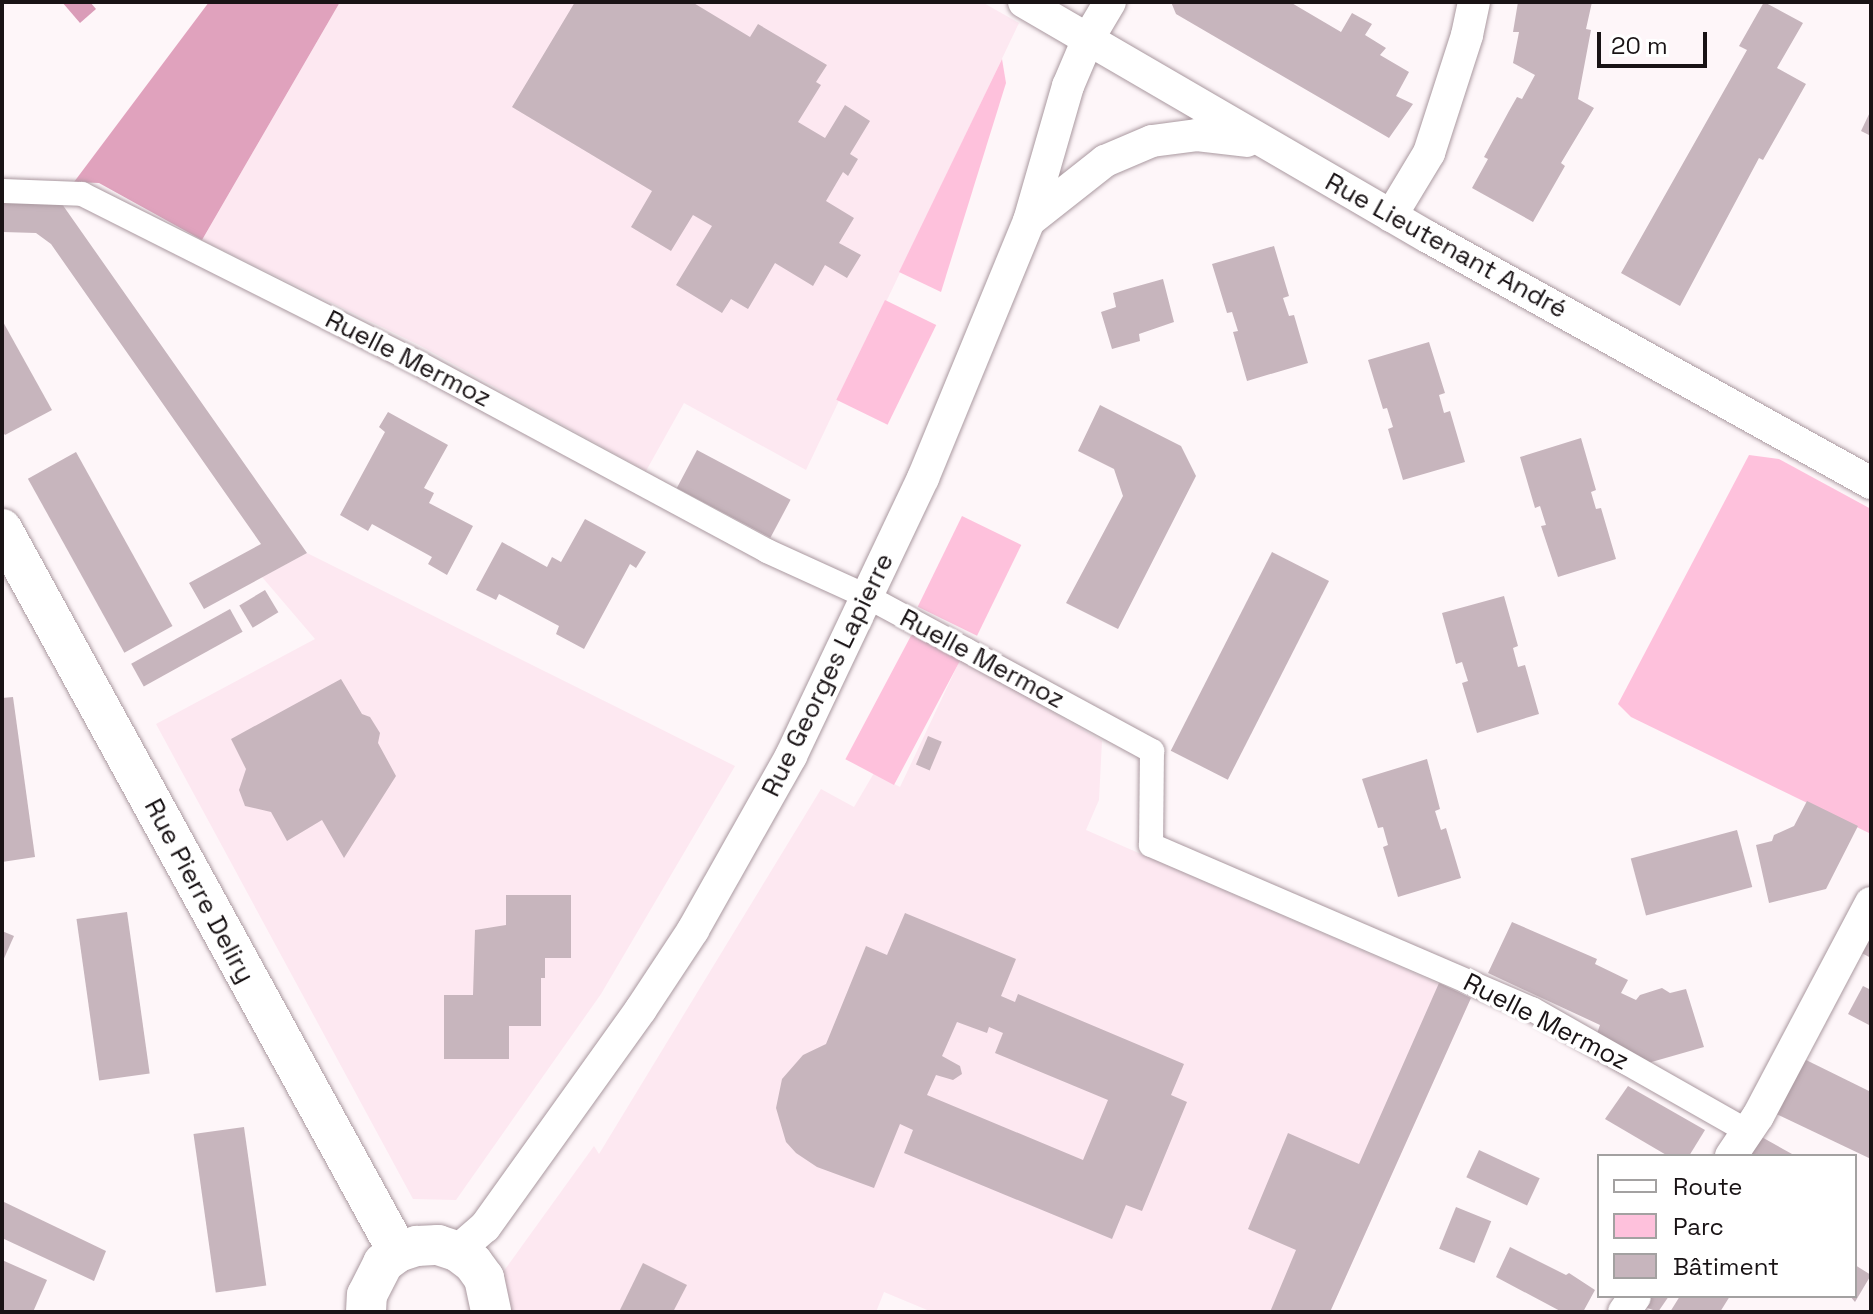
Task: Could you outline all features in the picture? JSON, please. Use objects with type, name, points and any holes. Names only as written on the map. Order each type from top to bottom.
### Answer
[{"type":"street","name":"Rue Lieutenant André","points":[[1024,2],[1391,216],[1871,483]]},
{"type":"street","name":"Rue Georges Lapierre","points":[[457,1251],[485,1227],[579,1099],[693,930],[791,756],[923,478],[1029,221],[1068,86],[1088,39],[1110,2]]},
{"type":"street","points":[[1391,216],[1429,153],[1467,35],[1474,2]]},
{"type":"street","points":[[1029,221],[1105,161],[1152,141],[1197,135],[1266,144]]},
{"type":"street","name":"Ruelle Mermoz","points":[[2,191],[82,194],[420,364],[767,551],[868,597],[1152,751],[1151,845],[1532,1009],[1739,1144]]},
{"type":"street","name":"Rue Pierre Deliry","points":[[2,529],[398,1252]]},
{"type":"street","points":[[1739,1144],[1871,903]]},
{"type":"street","points":[[366,1312],[373,1278],[398,1252],[428,1245],[457,1251],[473,1263],[484,1278],[491,1312]]},
{"type":"shaded area","points":[[62,2],[90,2],[96,9],[80,23]]},
{"type":"shaded area","points":[[209,2],[340,2],[202,240],[99,183],[74,182]]},
{"type":"shaded area","points":[[340,2],[982,2],[1019,23],[806,470],[684,403],[646,471],[419,345],[202,240]]},
{"type":"shaded area","points":[[307,553],[735,766],[601,994],[456,1200],[413,1199],[156,724],[315,639],[262,577]]},
{"type":"shaded area","points":[[961,658],[1102,741],[1099,800],[1086,830],[1471,998],[1330,1312],[932,1312],[884,1292],[876,1312],[499,1312],[498,1279],[594,1146],[599,1154],[821,789],[854,807],[874,773],[900,787]]},
{"type":"green space","points":[[1002,59],[1006,83],[941,292],[899,272]]},
{"type":"green space","points":[[885,300],[936,325],[888,425],[836,400]]},
{"type":"green space","points":[[1749,455],[1779,459],[1871,509],[1871,834],[1631,717],[1618,704]]},
{"type":"green space","points":[[962,516],[1021,545],[977,636],[918,607]]},
{"type":"green space","points":[[913,632],[962,658],[894,785],[845,759]]},
{"type":"building","points":[[575,2],[692,2],[750,37],[758,24],[827,65],[816,82],[821,85],[798,122],[825,138],[845,105],[870,121],[850,154],[858,159],[848,176],[843,172],[826,201],[854,218],[839,243],[861,255],[847,278],[825,265],[813,286],[775,263],[748,309],[731,299],[722,313],[676,285],[712,226],[693,215],[671,251],[631,227],[652,191],[512,107]]},
{"type":"building","points":[[1171,2],[1290,2],[1341,32],[1352,13],[1372,24],[1365,35],[1386,48],[1380,55],[1409,72],[1396,96],[1413,104],[1389,138],[1176,14]]},
{"type":"building","points":[[1518,2],[1592,2],[1586,29],[1591,30],[1578,99],[1594,108],[1561,163],[1565,166],[1533,222],[1472,188],[1488,159],[1484,157],[1509,111],[1517,97],[1522,99],[1535,75],[1513,63],[1519,32],[1513,32]]},
{"type":"building","points":[[1764,2],[1803,23],[1777,68],[1806,84],[1763,160],[1759,158],[1680,306],[1621,273],[1747,50],[1739,46]]},
{"type":"building","points":[[1871,110],[1871,136],[1861,131]]},
{"type":"building","points":[[4,202],[62,204],[307,553],[204,609],[189,583],[261,544],[51,244],[36,233],[3,232]]},
{"type":"building","points":[[1274,246],[1289,296],[1283,298],[1289,316],[1294,315],[1308,363],[1247,381],[1233,332],[1238,331],[1232,312],[1227,313],[1212,264]]},
{"type":"building","points":[[1163,279],[1174,322],[1139,334],[1140,341],[1112,349],[1101,312],[1116,307],[1113,293]]},
{"type":"building","points":[[2,320],[52,410],[5,435],[2,431]]},
{"type":"building","points":[[1429,342],[1445,393],[1439,395],[1444,413],[1450,411],[1465,462],[1403,480],[1388,429],[1393,427],[1387,408],[1383,409],[1368,360]]},
{"type":"building","points":[[1100,405],[1181,446],[1196,476],[1118,629],[1066,603],[1123,496],[1114,469],[1078,451]]},
{"type":"building","points":[[388,412],[448,445],[424,488],[434,493],[429,503],[473,526],[447,575],[428,564],[432,557],[372,524],[368,531],[340,515],[385,432],[379,427]]},
{"type":"building","points":[[1581,438],[1596,490],[1591,492],[1596,509],[1601,508],[1616,559],[1558,577],[1541,526],[1546,525],[1540,506],[1535,508],[1520,457]]},
{"type":"building","points":[[697,450],[791,500],[770,538],[677,488]]},
{"type":"building","points":[[76,452],[172,626],[124,653],[28,479]]},
{"type":"building","points":[[585,519],[646,552],[636,568],[630,564],[584,649],[556,634],[559,626],[499,594],[496,600],[476,590],[502,542],[547,567],[552,557],[561,562]]},
{"type":"building","points":[[1272,552],[1329,581],[1228,780],[1171,751]]},
{"type":"building","points":[[265,590],[278,612],[253,628],[239,605]]},
{"type":"building","points":[[1504,596],[1518,646],[1513,648],[1518,667],[1525,665],[1539,714],[1477,733],[1462,683],[1468,681],[1462,662],[1456,664],[1442,613]]},
{"type":"building","points":[[230,609],[243,632],[144,687],[131,664]]},
{"type":"building","points":[[341,679],[362,714],[370,717],[380,733],[378,743],[396,776],[344,858],[322,820],[287,841],[271,812],[245,806],[239,790],[246,769],[231,739]]},
{"type":"building","points":[[13,697],[35,857],[2,862],[2,698]]},
{"type":"building","points":[[928,736],[942,742],[930,770],[916,765]]},
{"type":"building","points":[[1427,759],[1440,809],[1435,811],[1441,830],[1446,828],[1461,878],[1398,897],[1383,847],[1388,845],[1383,827],[1378,828],[1362,779]]},
{"type":"building","points":[[1807,801],[1858,826],[1826,889],[1769,903],[1756,845],[1772,841],[1774,835],[1794,826]]},
{"type":"building","points":[[1737,830],[1752,887],[1646,915],[1631,858]]},
{"type":"building","points":[[506,895],[571,895],[571,958],[545,958],[545,978],[541,978],[541,1026],[509,1026],[509,1059],[444,1059],[444,995],[473,995],[475,930],[506,925]]},
{"type":"building","points":[[127,912],[150,1073],[99,1081],[76,919]]},
{"type":"building","points":[[905,913],[1016,959],[1001,996],[1015,1002],[1018,994],[1184,1064],[1171,1095],[1187,1102],[1142,1211],[1126,1205],[1112,1239],[904,1153],[913,1130],[900,1124],[874,1188],[817,1167],[786,1142],[776,1108],[782,1079],[803,1055],[826,1044],[866,946],[887,955]],"holes":[[[957,1022],[987,1033],[989,1027],[1003,1033],[995,1053],[1108,1100],[1083,1160],[927,1095],[936,1075],[953,1080],[962,1074],[960,1066],[942,1056]]]},
{"type":"building","points":[[1512,922],[1597,959],[1595,964],[1628,980],[1621,993],[1636,1000],[1640,995],[1662,988],[1670,993],[1686,989],[1704,1047],[1641,1065],[1595,1039],[1600,1025],[1488,973]]},
{"type":"building","points":[[1871,927],[1871,958],[1858,951]]},
{"type":"building","points":[[2,931],[14,936],[2,963]]},
{"type":"building","points":[[1439,983],[1471,998],[1330,1312],[1270,1312],[1296,1250],[1248,1229],[1288,1133],[1359,1164]]},
{"type":"building","points":[[1863,986],[1871,990],[1871,1026],[1848,1014]]},
{"type":"building","points":[[1802,1058],[1871,1092],[1871,1159],[1770,1111]]},
{"type":"building","points":[[1628,1086],[1705,1130],[1690,1154],[1665,1154],[1605,1119]]},
{"type":"building","points":[[244,1127],[266,1285],[216,1293],[193,1134]]},
{"type":"building","points":[[1758,1135],[1792,1154],[1747,1154]]},
{"type":"building","points":[[1479,1150],[1540,1178],[1527,1206],[1466,1177]]},
{"type":"building","points":[[2,1201],[106,1251],[94,1281],[2,1238]]},
{"type":"building","points":[[1456,1207],[1491,1221],[1474,1263],[1439,1249]]},
{"type":"building","points":[[1510,1247],[1566,1275],[1569,1273],[1595,1290],[1583,1312],[1562,1312],[1496,1277]]},
{"type":"building","points":[[2,1260],[47,1280],[33,1312],[2,1312]]},
{"type":"building","points":[[643,1263],[687,1285],[673,1312],[619,1312]]},
{"type":"building","points":[[1857,1266],[1871,1275],[1855,1302],[1852,1298],[1857,1298]]},
{"type":"building","points":[[1645,1298],[1668,1298],[1658,1312],[1640,1305]]},
{"type":"building","points":[[1679,1298],[1729,1298],[1720,1312],[1670,1312]]}]
